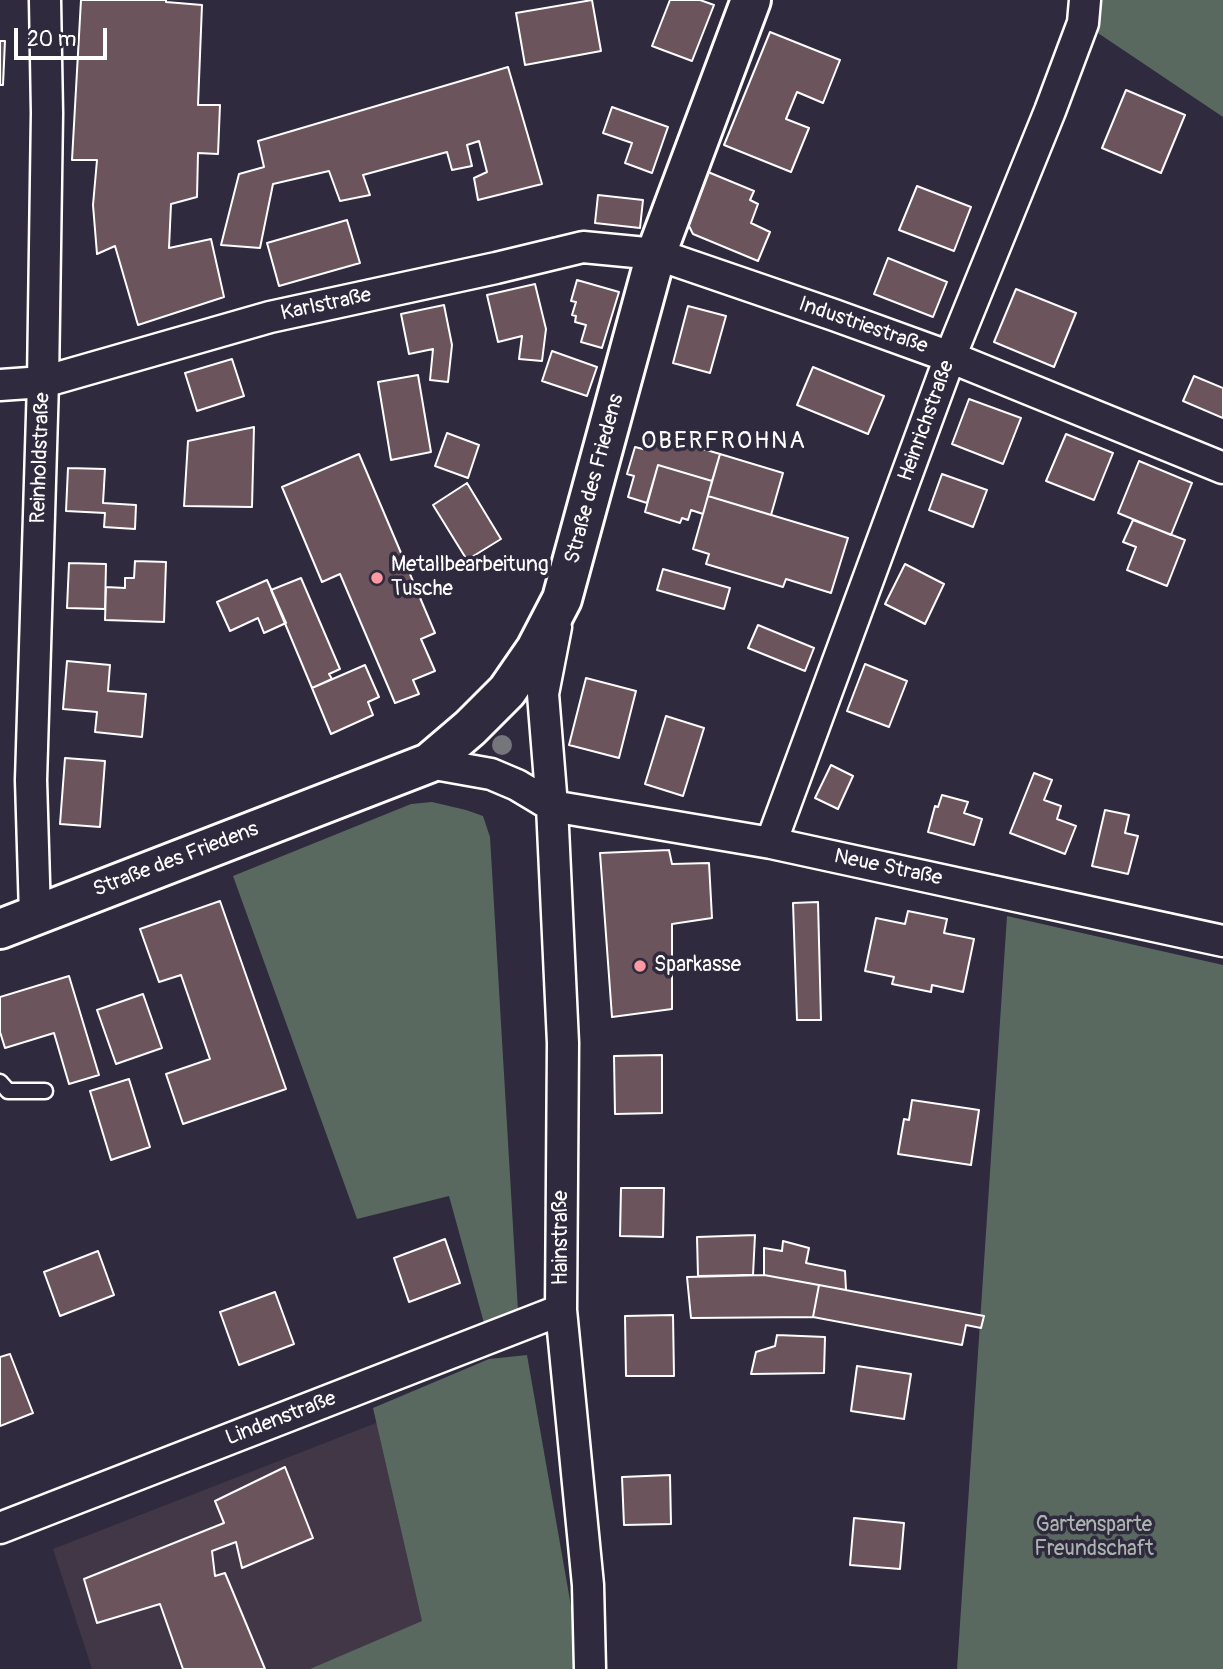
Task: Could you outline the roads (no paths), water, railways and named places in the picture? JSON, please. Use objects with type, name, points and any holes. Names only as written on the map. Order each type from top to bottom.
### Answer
[{"type":"main road","name":"Straße des Friedens","points":[[0,929],[429,763],[507,691],[536,649],[562,599],[656,254],[751,0]]},
{"type":"street","name":"Reinholdstraße","points":[[35,915],[31,780],[43,382],[47,113],[45,0]]},
{"type":"street","name":"Heinrichstraße","points":[[771,843],[950,356],[1083,23],[1085,0]]},
{"type":"street","name":"Karlstraße","points":[[0,385],[43,382],[270,317],[583,247],[656,254]]},
{"type":"street","name":"Industriestraße","points":[[656,254],[950,356],[1223,468]]},
{"type":"street","name":"Hainstraße","points":[[562,599],[543,694],[552,806],[563,1043],[561,1310],[588,1584],[590,1669]]},
{"type":"street","points":[[429,763],[491,774],[517,785],[552,806]]},
{"type":"street","name":"Neue Straße","points":[[552,806],[771,843],[1223,941]]},
{"type":"street","name":"Lindenstraße","points":[[0,1528],[561,1310]]},
{"type":"lane","points":[[0,1082],[8,1091],[45,1091]]},
{"type":"place","name":"Metallbearbeitung Tusche","points":[[377,578]]},
{"type":"place","name":"Sparkasse","points":[[640,966]]},
{"type":"district","name":"OBERFROHNA","points":[[724,442]]},
{"type":"park label","name":"Gartensparte Freundschaft","points":[[1094,1538]]}]
